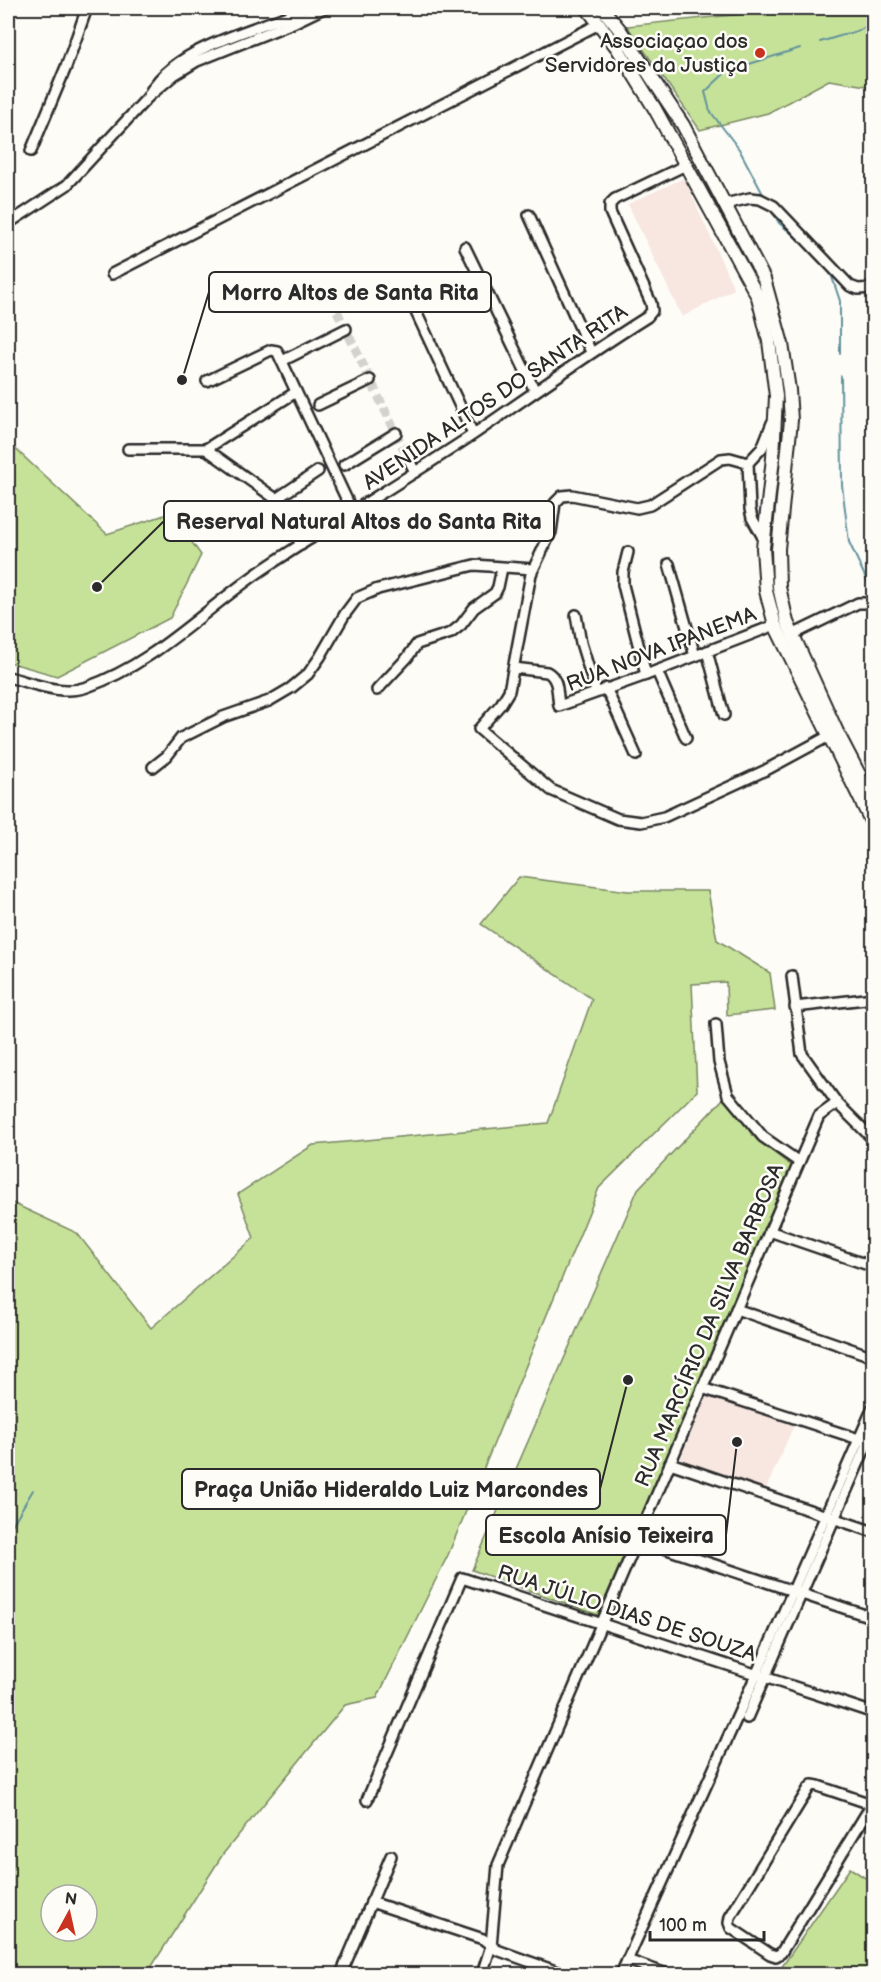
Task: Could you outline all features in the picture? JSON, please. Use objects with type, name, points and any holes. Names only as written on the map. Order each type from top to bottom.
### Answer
[{"type":"main road","points":[[587,8],[620,52],[686,165],[758,297],[769,341],[776,396],[773,458],[764,538],[766,591],[775,625],[873,827]]},
{"type":"main road","points":[[602,8],[620,30],[683,125],[764,279],[782,344],[791,420],[778,549],[779,587],[792,635],[873,803]]},
{"type":"main road","points":[[776,409],[784,411],[791,420]]},
{"type":"main road","points":[[766,517],[783,504]]},
{"type":"street","points":[[31,151],[66,67],[87,8]]},
{"type":"street","points":[[148,97],[152,86],[167,69],[194,51],[304,8]]},
{"type":"street","points":[[8,222],[67,185],[148,97],[174,75],[197,61],[296,22],[324,8]]},
{"type":"street","points":[[112,274],[599,24]]},
{"type":"street","name":"AVENIDA ALTOS DO SANTA RITA","points":[[8,677],[60,690],[74,690],[88,687],[118,673],[168,643],[266,567],[416,472],[591,352],[647,317],[652,311],[651,303],[610,212],[610,204],[686,165]]},
{"type":"street","points":[[725,204],[760,198],[774,206],[850,286],[858,289],[873,288]]},
{"type":"street","points":[[530,215],[591,352]]},
{"type":"street","points":[[465,247],[535,391]]},
{"type":"street","points":[[402,282],[473,434]]},
{"type":"street","points":[[282,361],[346,329]]},
{"type":"street","points":[[207,381],[273,349],[277,351],[353,513]]},
{"type":"street","points":[[318,405],[370,380]]},
{"type":"street","points":[[128,449],[206,448],[296,393]]},
{"type":"street","points":[[764,538],[752,518],[748,463],[762,448],[776,409]]},
{"type":"street","points":[[344,465],[396,433]]},
{"type":"street","points":[[206,448],[276,499],[298,531],[301,545]]},
{"type":"street","points":[[408,458],[416,472]]},
{"type":"street","points":[[748,463],[730,458],[721,459],[650,505],[637,508],[590,497],[562,496],[555,503],[551,532],[533,569],[509,691],[479,729],[551,790],[618,819],[641,822],[664,817],[715,794],[829,736]]},
{"type":"street","points":[[276,499],[318,471]]},
{"type":"street","points":[[750,508],[755,515],[766,517]]},
{"type":"street","points":[[298,531],[310,539]]},
{"type":"street","points":[[628,552],[623,572],[623,585],[646,675]]},
{"type":"street","points":[[669,564],[695,656]]},
{"type":"street","points":[[153,767],[167,756],[181,738],[223,717],[269,701],[291,688],[308,674],[357,598],[452,569],[474,565],[533,569]]},
{"type":"street","points":[[377,690],[417,644],[451,633],[461,625],[474,608],[495,593],[502,568]]},
{"type":"street","points":[[792,635],[873,594]]},
{"type":"street","points":[[858,603],[873,603]]},
{"type":"street","points":[[576,615],[581,643],[596,692]]},
{"type":"street","name":"RUA NOVA IPANEMA","points":[[514,668],[547,672],[552,675],[555,680],[559,706],[775,625]]},
{"type":"street","points":[[707,651],[724,715]]},
{"type":"street","points":[[657,671],[686,738]]},
{"type":"street","points":[[606,688],[636,755]]},
{"type":"street","points":[[792,976],[802,1054],[837,1103],[873,1140]]},
{"type":"street","points":[[795,1007],[873,998]]},
{"type":"street","points":[[717,1024],[719,1062],[728,1095],[764,1137],[799,1162]]},
{"type":"street","name":"RUA MARCÍRIO DA SILVA BARBOSA","points":[[482,1974],[491,1946],[498,1865],[819,1116],[837,1103]]},
{"type":"street","points":[[770,1231],[873,1267]]},
{"type":"street","points":[[736,1309],[873,1357]]},
{"type":"street","points":[[702,1388],[866,1442]]},
{"type":"street","points":[[866,1442],[873,1405]]},
{"type":"street","points":[[621,1974],[761,1675],[830,1518],[873,1428]]},
{"type":"street","points":[[669,1463],[873,1532]]},
{"type":"street","points":[[637,1539],[873,1618]]},
{"type":"street","name":"RUA JÚLIO DIAS DE SOUZA","points":[[367,1800],[462,1578],[873,1713]]},
{"type":"street","points":[[747,1718],[761,1675]]},
{"type":"street","points":[[812,1785],[873,1804],[781,1953],[776,1956],[771,1954],[731,1928],[730,1917],[812,1785]]},
{"type":"street","points":[[340,1974],[391,1856]]},
{"type":"street","points":[[371,1902],[483,1939],[497,1950],[564,1974]]},
{"type":"street","points":[[627,1960],[667,1974]]},
{"type":"shaded area","points":[[684,178],[734,289],[682,317],[628,204]]},
{"type":"shaded area","points":[[707,1395],[794,1425],[765,1491],[680,1460]]},
{"type":"green space","name":"Associaçao dos Servidores da Justiça","points":[[801,8],[873,8],[873,87],[829,80],[768,113],[700,130],[627,26]]},
{"type":"green space","points":[[8,442],[107,534],[171,513],[201,555],[170,618],[57,676],[8,662]]},
{"type":"green space","points":[[519,877],[628,891],[708,891],[717,940],[770,973],[775,1010],[727,1015],[726,982],[692,984],[697,1091],[599,1188],[448,1555],[377,1698],[345,1705],[223,1854],[147,1974],[8,1974],[8,1201],[77,1233],[151,1328],[254,1238],[238,1194],[313,1145],[548,1123],[592,999],[481,924]]},
{"type":"green space","points":[[724,1098],[757,1140],[793,1167],[598,1615],[472,1570],[638,1189]]},
{"type":"green space","points":[[850,1868],[873,1883],[873,1974],[784,1974],[779,1971]]},
{"type":"waterway","points":[[820,42],[860,30],[874,22]]},
{"type":"waterway","points":[[764,196],[739,149],[710,111],[705,92],[727,71],[800,48]]},
{"type":"waterway","points":[[771,209],[779,223],[804,244]]},
{"type":"waterway","points":[[830,271],[840,301],[840,354]]},
{"type":"waterway","points":[[841,376],[842,485],[849,542],[869,585]]},
{"type":"waterway","points":[[8,1532],[33,1490]]},
{"type":"tunnel","points":[[337,311],[408,458]]},
{"type":"place","name":"Associaçao dos Servidores da Justiça","points":[[760,53]]},
{"type":"place","name":"Morro Altos de Santa Rita","points":[[182,380]]},
{"type":"place","name":"Reserval Natural Altos do Santa Rita","points":[[97,587]]},
{"type":"place","name":"Praça União Hideraldo Luiz Marcondes","points":[[628,1380]]},
{"type":"place","name":"Escola Anísio Teixeira","points":[[737,1442]]}]
